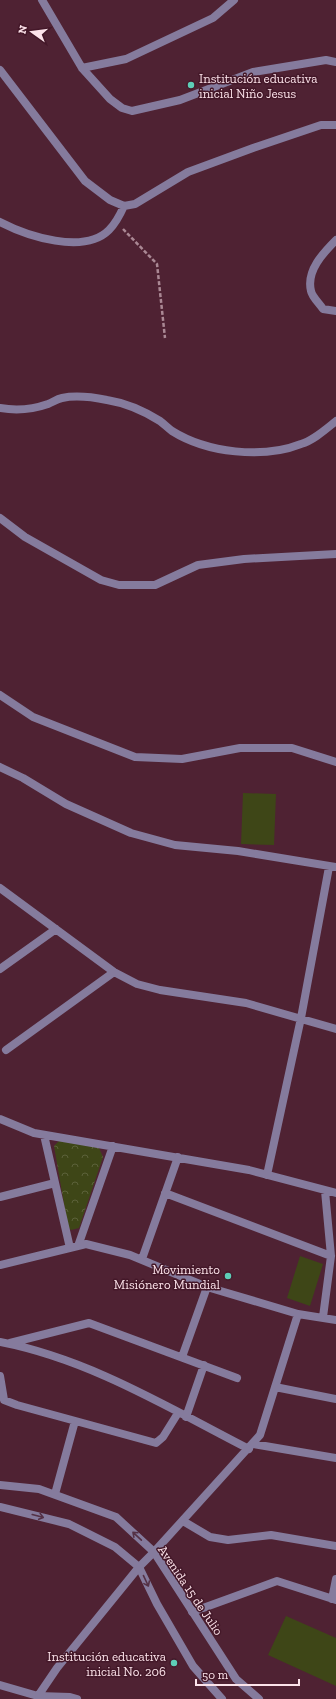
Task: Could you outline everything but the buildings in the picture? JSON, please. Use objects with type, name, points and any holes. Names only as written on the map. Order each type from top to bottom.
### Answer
[{"type":"street","points":[[42,0],[82,68],[110,99],[122,108],[132,111],[180,100],[253,72],[326,60],[336,62]]},
{"type":"street","points":[[82,68],[126,59],[213,18],[234,0]]},
{"type":"street","points":[[0,70],[86,181],[110,200],[124,206],[135,204],[188,172],[321,125],[336,124]]},
{"type":"street","points":[[0,222],[32,236],[75,242],[96,238],[108,231],[117,221],[124,206]]},
{"type":"street","points":[[336,240],[328,248],[312,271],[311,292],[323,309],[336,311]]},
{"type":"street","points":[[0,408],[26,410],[49,404],[60,398],[72,397],[108,400],[140,409],[172,431],[199,443],[246,453],[279,451],[302,444],[325,430],[336,420]]},
{"type":"street","points":[[0,518],[25,537],[94,576],[120,585],[155,585],[198,565],[244,559],[336,554]]},
{"type":"street","points":[[0,695],[33,717],[135,757],[182,759],[240,748],[292,748],[336,762]]},
{"type":"street","points":[[0,767],[23,778],[66,804],[131,833],[175,845],[238,850],[333,867],[267,1175]]},
{"type":"street","points":[[1,891],[114,972],[137,984],[160,990],[246,1003],[336,1029]]},
{"type":"street","points":[[0,969],[56,929]]},
{"type":"street","points":[[6,1050],[114,972]]},
{"type":"street","points":[[0,1119],[34,1133],[178,1157],[267,1175],[336,1193]]},
{"type":"street","points":[[44,1135],[55,1183],[74,1246]]},
{"type":"street","points":[[74,1246],[113,1146]]},
{"type":"street","points":[[142,1259],[178,1157]]},
{"type":"street","points":[[0,1197],[55,1183]]},
{"type":"street","points":[[323,1317],[331,1256],[325,1191]]},
{"type":"street","points":[[165,1193],[331,1256]]},
{"type":"street","points":[[0,1265],[86,1244],[142,1259],[207,1287],[298,1314],[336,1320]]},
{"type":"street","points":[[182,1357],[207,1287]]},
{"type":"street","points":[[38,1696],[57,1668],[139,1567],[183,1521],[260,1435],[298,1314]]},
{"type":"street","points":[[9,1344],[89,1323],[237,1378]]},
{"type":"street","points":[[0,1342],[25,1347],[94,1370],[186,1417],[251,1446],[336,1458]]},
{"type":"street","points":[[186,1417],[204,1365]]},
{"type":"street","points":[[0,1376],[1,1391],[4,1400],[17,1406],[156,1443],[164,1437],[178,1413]]},
{"type":"street","points":[[275,1387],[336,1398]]},
{"type":"street","points":[[55,1494],[75,1421]]},
{"type":"street","name":"Avenida 15 de Julio","points":[[0,1486],[38,1489],[116,1517],[154,1552],[236,1679],[259,1699]]},
{"type":"street","points":[[0,1507],[69,1524],[115,1547],[139,1567],[156,1604],[193,1666],[222,1699]]},
{"type":"street","points":[[183,1521],[210,1536],[228,1540],[271,1534],[336,1546]]},
{"type":"street","points":[[192,1612],[277,1581],[334,1599],[336,1579]]},
{"type":"street","points":[[0,1685],[38,1696],[70,1697],[77,1699]]},
{"type":"path","points":[[117,221],[157,264],[164,338]]},
{"type":"green space","points":[[243,793],[276,794],[274,845],[241,844]]},
{"type":"green space","points":[[60,1140],[99,1148],[103,1157],[79,1228],[71,1230],[68,1227],[54,1146]]},
{"type":"green space","points":[[300,1256],[323,1264],[310,1306],[287,1298]]},
{"type":"green space","points":[[286,1616],[336,1638],[336,1686],[268,1655]]},
{"type":"place","name":"Institución educativa inicial Niño Jesus","points":[[191,85]]},
{"type":"place","name":"Movimiento Misiónero Mundial","points":[[228,1276]]},
{"type":"place","name":"Institución educativa inicial No. 206","points":[[174,1663]]}]
